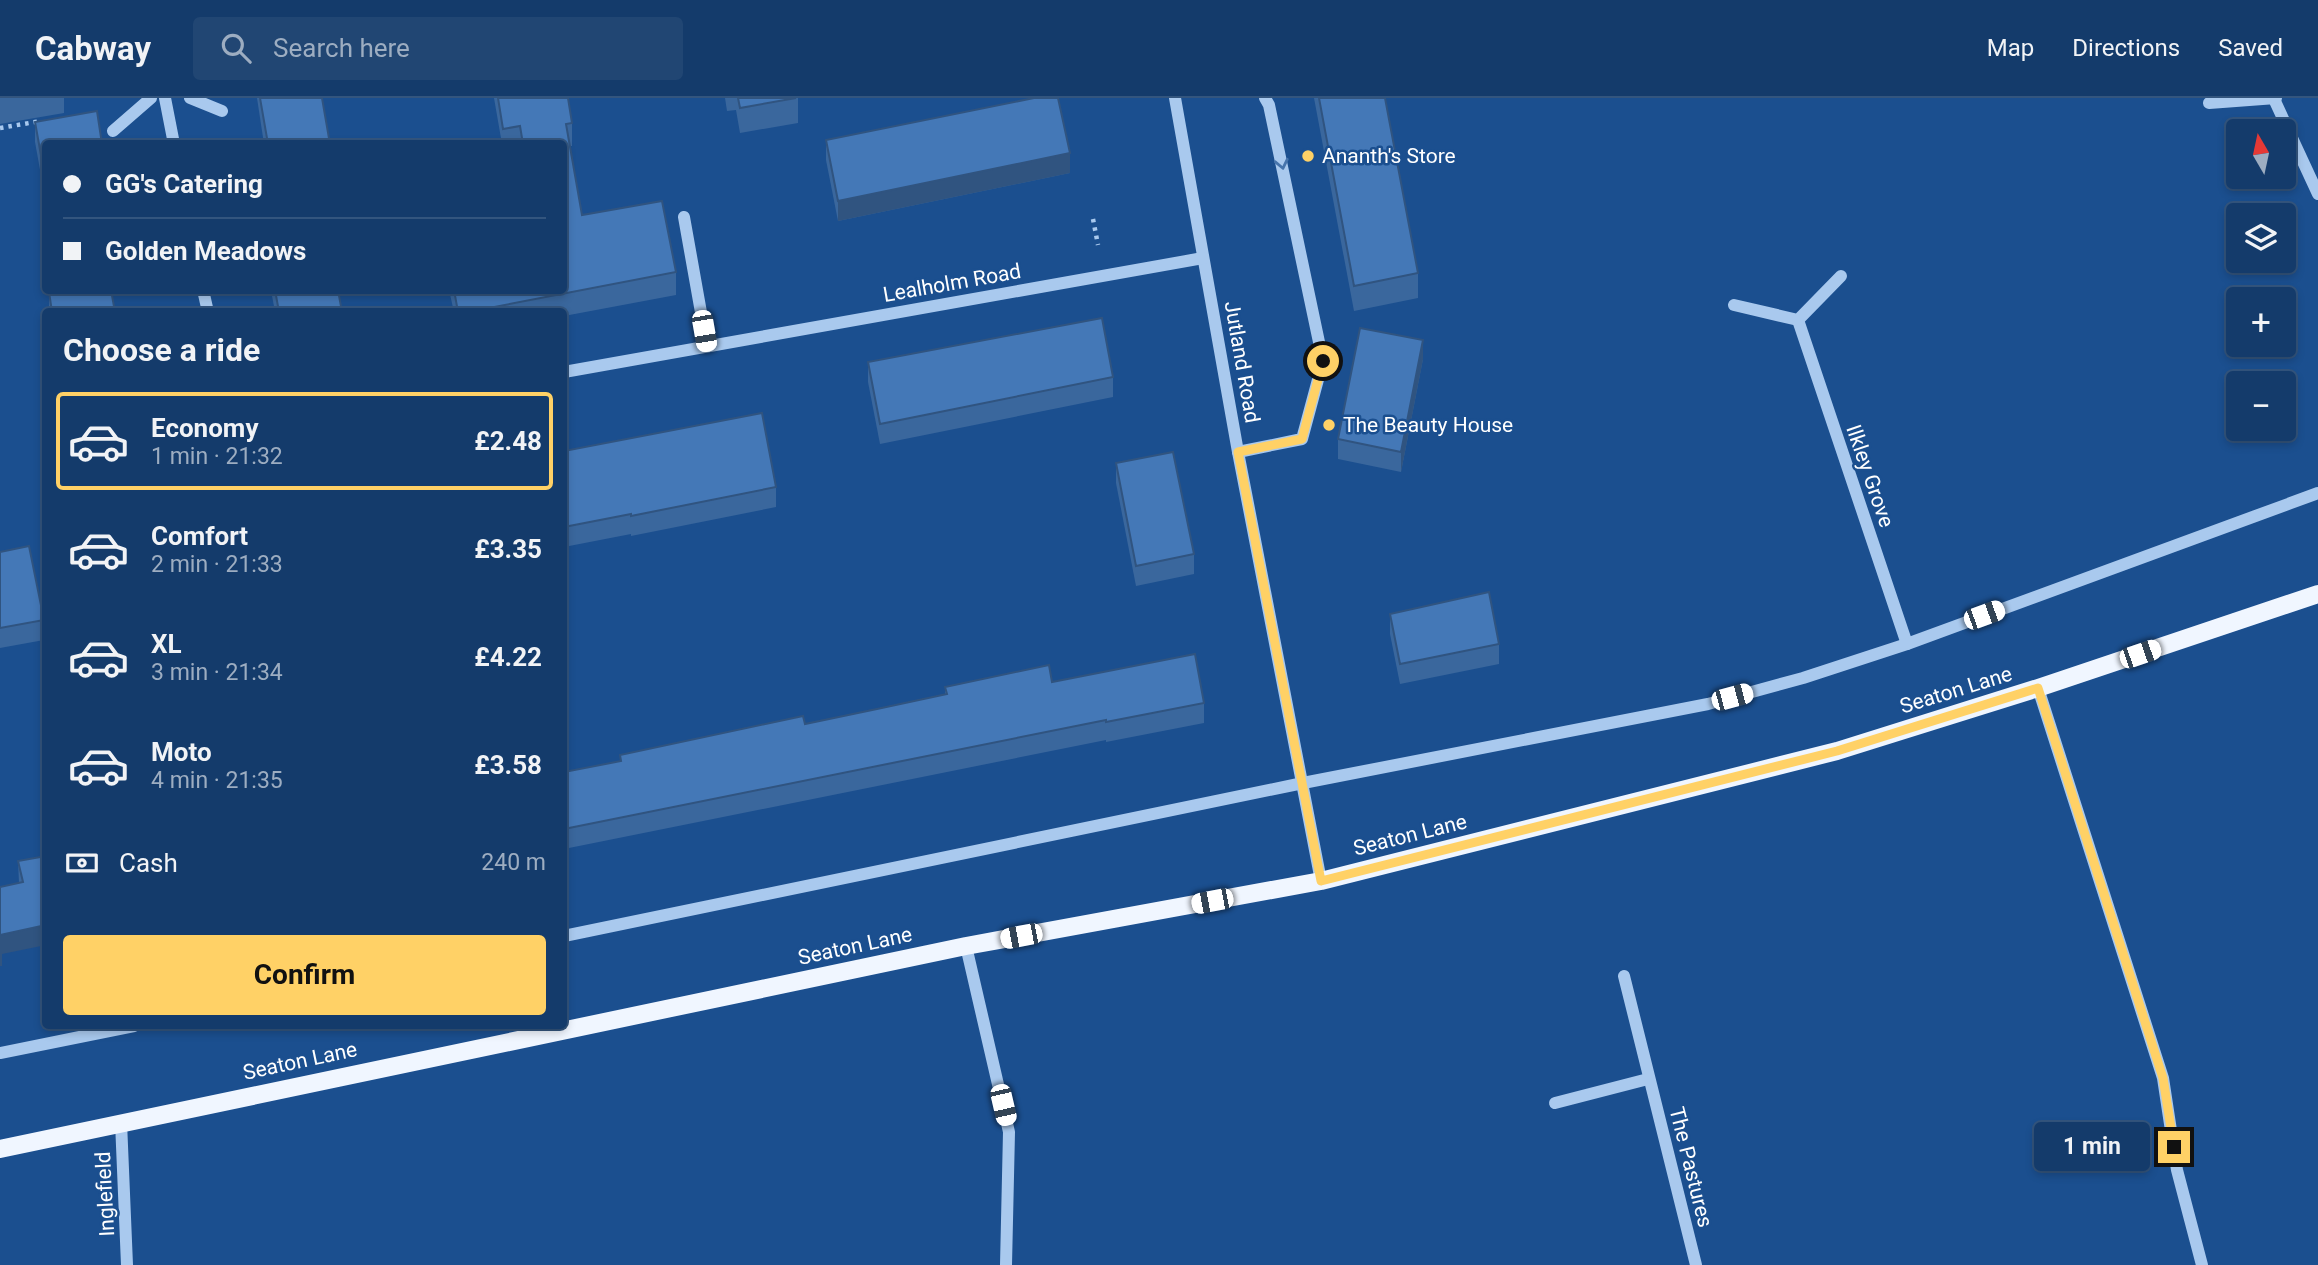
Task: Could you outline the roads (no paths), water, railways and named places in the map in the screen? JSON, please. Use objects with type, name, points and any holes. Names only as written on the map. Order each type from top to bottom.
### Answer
[{"type":"main road","name":"Seaton Lane","points":[[0,1149],[967,946],[1321,881],[1837,751],[2038,688],[2318,594]]},
{"type":"street","points":[[113,131],[151,98]]},
{"type":"street","points":[[165,98],[173,140]]},
{"type":"street","points":[[190,98],[222,111]]},
{"type":"street","name":"Jutland Road","points":[[1175,98],[1238,452],[1321,881]]},
{"type":"street","points":[[1238,452],[1302,439],[1323,361],[1269,105],[1265,98]]},
{"type":"street","points":[[2210,103],[2275,98],[2318,194]]},
{"type":"street","points":[[684,217],[707,346]]},
{"type":"street","name":"Lealholm Road","points":[[567,371],[1203,258]]},
{"type":"street","points":[[1734,305],[1798,320],[1841,276]]},
{"type":"street","name":"Ilkley Grove","points":[[1798,320],[1906,644]]},
{"type":"street","points":[[567,935],[1303,783],[1708,704],[1803,678],[1906,644],[2318,493]]},
{"type":"street","points":[[2038,688],[2163,1078],[2177,1170],[2202,1265]]},
{"type":"street","points":[[967,946],[1009,1132],[1006,1265]]},
{"type":"street","name":"The Pastures","points":[[1623,976],[1696,1265]]},
{"type":"street","points":[[0,1053],[119,1029]]},
{"type":"street","points":[[1555,1102],[1648,1079]]},
{"type":"street","name":"Inglefield","points":[[121,1122],[127,1265]]},
{"type":"place","name":"Ananth's Store","points":[[1308,156]]},
{"type":"place","name":"The Beauty House","points":[[1329,425]]}]
